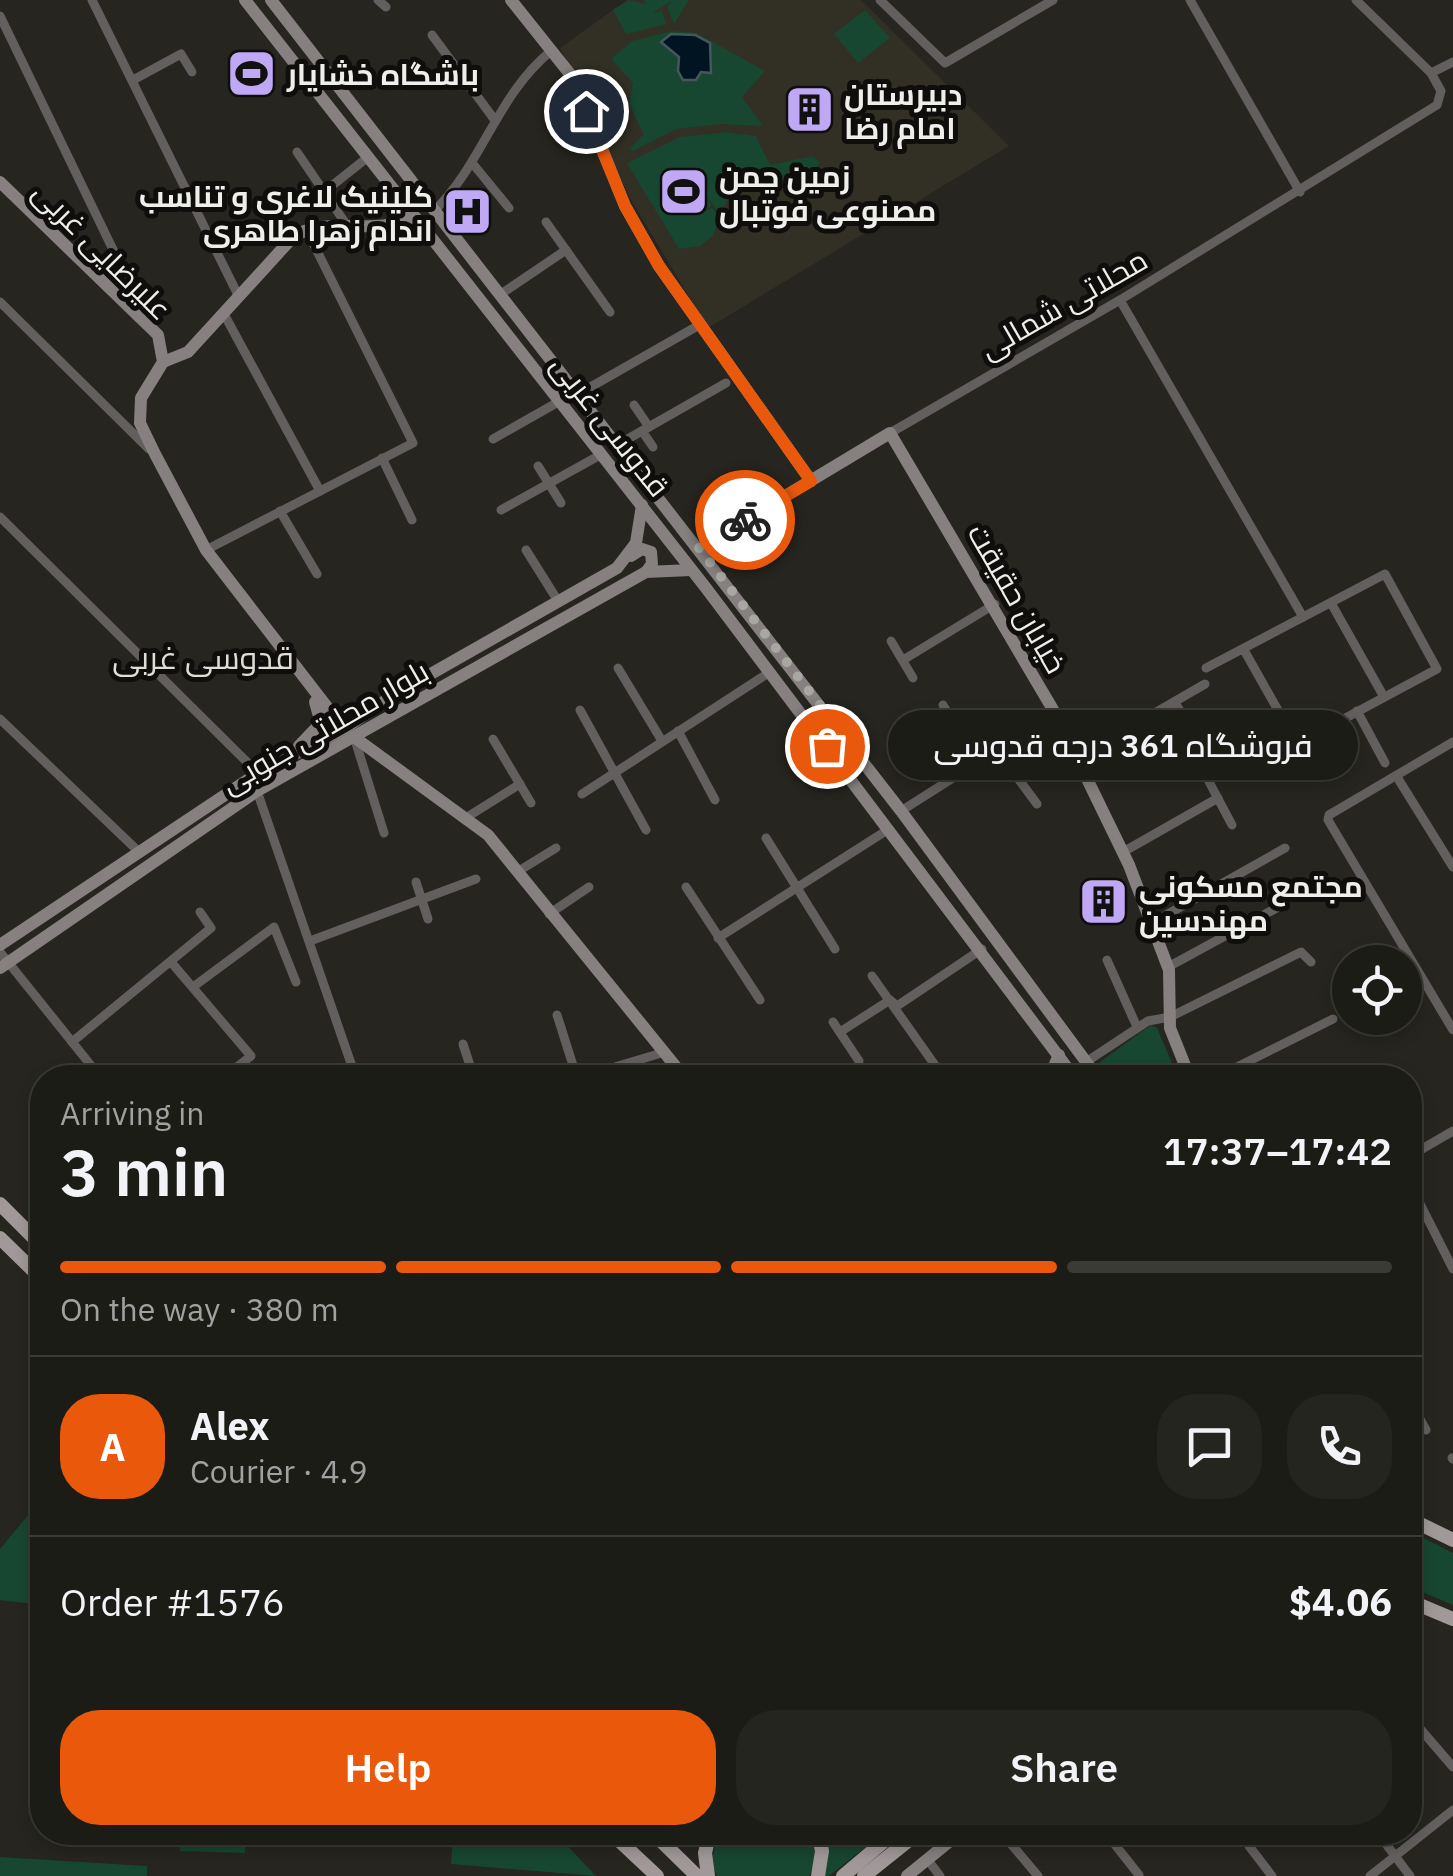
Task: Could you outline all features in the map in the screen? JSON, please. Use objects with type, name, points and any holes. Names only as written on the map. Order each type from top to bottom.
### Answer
[{"type":"main road","points":[[0,1204],[30,1234]]},
{"type":"main road","points":[[0,1238],[30,1267]]},
{"type":"main road","points":[[1422,1524],[1453,1540]]},
{"type":"main road","points":[[1422,1606],[1453,1619]]},
{"type":"main road","points":[[624,1845],[655,1875]]},
{"type":"main road","points":[[665,1845],[697,1876]]},
{"type":"main road","points":[[707,1845],[708,1876]]},
{"type":"main road","points":[[818,1876],[821,1845]]},
{"type":"main road","points":[[842,1876],[879,1845]]},
{"type":"main road","points":[[864,1876],[903,1845]]},
{"type":"street","points":[[92,0],[239,298]]},
{"type":"street","name":"قدوسی غربی","points":[[245,0],[642,505],[982,949],[1065,1065]]},
{"type":"street","name":"قدوسی غربی","points":[[271,0],[901,810],[1088,1065]]},
{"type":"street","points":[[511,0],[574,79],[625,206],[700,324],[811,481]]},
{"type":"street","points":[[880,0],[946,63],[1054,0]]},
{"type":"street","points":[[1190,0],[1300,192]]},
{"type":"street","points":[[1356,0],[1431,73],[1453,62]]},
{"type":"street","points":[[0,16],[150,324]]},
{"type":"street","points":[[432,35],[494,119]]},
{"type":"street","points":[[434,211],[473,164],[494,119],[516,85],[551,51]]},
{"type":"street","points":[[132,80],[181,54],[192,72]]},
{"type":"street","name":"محلاتی شمالی","points":[[699,548],[890,432],[1120,300],[1436,106],[1441,91],[1431,73]]},
{"type":"street","points":[[297,152],[348,227]]},
{"type":"street","points":[[324,192],[368,157]]},
{"type":"street","points":[[473,164],[508,208]]},
{"type":"street","name":"علیرضایی غربی","points":[[0,182],[150,324],[158,336],[163,362],[141,398],[140,423],[206,550],[349,732],[488,835],[675,1065]]},
{"type":"street","points":[[163,362],[188,352],[294,236],[306,229],[384,227],[412,217]]},
{"type":"street","points":[[546,222],[610,312]]},
{"type":"street","points":[[206,550],[414,440],[306,229]]},
{"type":"street","points":[[501,294],[566,250]]},
{"type":"street","points":[[1120,300],[1303,617]]},
{"type":"street","points":[[0,302],[155,454]]},
{"type":"street","points":[[224,314],[320,490]]},
{"type":"street","points":[[580,393],[700,324]]},
{"type":"street","points":[[619,444],[726,383]]},
{"type":"street","points":[[493,438],[561,400]]},
{"type":"street","points":[[634,405],[652,446]]},
{"type":"street","name":"خیابان حقیقت","points":[[890,432],[1055,713],[1123,852],[1168,967],[1170,1017],[1186,1065]]},
{"type":"street","points":[[501,510],[602,454]]},
{"type":"street","points":[[382,458],[412,520]]},
{"type":"street","points":[[538,466],[562,503]]},
{"type":"street","points":[[631,556],[642,505]]},
{"type":"street","points":[[280,511],[317,574]]},
{"type":"street","points":[[0,518],[258,773]]},
{"type":"street","points":[[631,556],[642,549],[651,552],[652,564],[646,572]]},
{"type":"street","points":[[526,550],[558,601]]},
{"type":"street","name":"بلوار محلاتی جنوبی","points":[[3,949],[631,556]]},
{"type":"street","name":"بلوار محلاتی جنوبی","points":[[3,949],[136,850],[289,755],[349,732],[646,572],[692,570]]},
{"type":"street","points":[[1206,668],[1378,576],[1390,579],[1437,669],[1298,744],[1244,650]]},
{"type":"street","points":[[1331,603],[1384,697]]},
{"type":"street","points":[[903,660],[994,604]]},
{"type":"street","points":[[891,642],[913,678]]},
{"type":"street","name":"علیرضایی غربی","points":[[289,755],[322,722],[321,711],[294,665]]},
{"type":"street","points":[[618,668],[662,741]]},
{"type":"street","points":[[582,794],[770,672]]},
{"type":"street","points":[[1078,758],[1205,684]]},
{"type":"street","points":[[1175,702],[1197,738]]},
{"type":"street","points":[[944,705],[978,762]]},
{"type":"street","points":[[580,710],[646,830]]},
{"type":"street","points":[[1356,711],[1385,763]]},
{"type":"street","points":[[901,810],[1055,713]]},
{"type":"street","points":[[0,719],[136,850]]},
{"type":"street","points":[[349,732],[384,833]]},
{"type":"street","points":[[678,732],[715,800]]},
{"type":"street","points":[[827,746],[842,734]]},
{"type":"street","points":[[494,739],[531,803]]},
{"type":"street","points":[[1453,742],[1328,818],[1453,1030]]},
{"type":"street","points":[[996,750],[1037,804]]},
{"type":"street","points":[[1206,776],[1232,825]]},
{"type":"street","points":[[1397,777],[1453,867]]},
{"type":"street","points":[[464,818],[520,784]]},
{"type":"street","points":[[257,791],[352,1065]]},
{"type":"street","points":[[1123,852],[1218,798]]},
{"type":"street","points":[[718,938],[890,828]]},
{"type":"street","points":[[766,838],[835,948]]},
{"type":"street","points":[[516,872],[556,848]]},
{"type":"street","points":[[1152,923],[1285,848]]},
{"type":"street","points":[[310,941],[476,879]]},
{"type":"street","points":[[416,882],[428,919]]},
{"type":"street","points":[[549,914],[590,886]]},
{"type":"street","points":[[686,887],[760,1000]]},
{"type":"street","points":[[1168,967],[1282,906]]},
{"type":"street","points":[[72,1042],[211,928],[200,912]]},
{"type":"street","points":[[966,928],[980,917]]},
{"type":"street","points":[[193,987],[274,927],[296,982]]},
{"type":"street","points":[[3,949],[91,1065]]},
{"type":"street","points":[[890,1000],[897,1006],[982,949]]},
{"type":"street","points":[[1086,1062],[1137,1027],[1170,1017],[1301,952],[1311,962]]},
{"type":"street","points":[[1107,960],[1137,1027]]},
{"type":"street","points":[[172,962],[251,1056],[240,1065]]},
{"type":"street","points":[[872,976],[936,1065]]},
{"type":"street","points":[[840,1032],[890,1000]]},
{"type":"street","points":[[557,1016],[573,1065]]},
{"type":"street","points":[[1242,1065],[1332,1020]]},
{"type":"street","points":[[833,1022],[860,1061]]},
{"type":"street","points":[[463,1044],[470,1065]]},
{"type":"street","points":[[621,1065],[665,1052]]},
{"type":"street","points":[[1054,1065],[1058,1055]]},
{"type":"street","points":[[1422,1149],[1453,1131]]},
{"type":"street","points":[[1422,1207],[1453,1268]]},
{"type":"street","points":[[1422,1423],[1426,1430]]},
{"type":"street","points":[[1422,1731],[1453,1766]]},
{"type":"street","points":[[1422,1834],[1453,1810]]},
{"type":"street","points":[[907,1876],[945,1845]]},
{"type":"street","points":[[1012,1845],[1038,1876]]},
{"type":"street","points":[[1115,1845],[1139,1875]]},
{"type":"street","points":[[1386,1845],[1410,1876]]},
{"type":"street","points":[[1370,1876],[1408,1845]]},
{"type":"street","points":[[1249,1846],[1272,1876]]},
{"type":"street","points":[[926,1860],[940,1876]]},
{"type":"shaded area","points":[[627,0],[861,0],[1009,146],[708,328],[632,202],[560,48]]},
{"type":"green space","points":[[629,0],[645,4],[644,0],[689,0],[674,24],[667,7],[672,1],[652,13],[662,11],[666,24],[626,34],[613,10]]},
{"type":"green space","points":[[865,10],[890,38],[858,63],[834,34]]},
{"type":"green space","points":[[672,31],[697,33],[765,71],[742,97],[763,126],[722,124],[676,129],[633,151],[630,148],[644,134],[629,104],[633,83],[611,59],[632,41]]},
{"type":"green space","points":[[726,132],[756,136],[770,165],[813,156],[820,163],[796,177],[741,189],[720,214],[698,185],[712,205],[694,219],[712,207],[720,219],[713,236],[700,246],[679,249],[627,163],[680,137]]},
{"type":"green space","points":[[1151,1025],[1157,1028],[1173,1065],[1102,1065],[1100,1062]]},
{"type":"green space","points":[[30,1513],[30,1604],[0,1600],[0,1549]]},
{"type":"green space","points":[[1422,1537],[1453,1553],[1453,1605],[1422,1592]]},
{"type":"green space","points":[[180,1845],[245,1845],[245,1853],[180,1851]]},
{"type":"green space","points":[[452,1845],[566,1845],[596,1876],[451,1864]]},
{"type":"green space","points":[[716,1845],[813,1845],[809,1876],[717,1876],[711,1862]]},
{"type":"green space","points":[[827,1845],[868,1845],[829,1876],[823,1876]]},
{"type":"green space","points":[[0,1857],[147,1866],[147,1876],[0,1876]]},
{"type":"water","points":[[671,34],[695,35],[710,43],[711,73],[701,72],[696,80],[683,80],[678,71],[679,57],[661,42]]},
{"type":"way so far","points":[[745,520],[699,548],[842,734],[827,746]]},
{"type":"place","name":"باشگاه خشایار","points":[[252,73]]},
{"type":"place","name":"دبیرستان امام رضا","points":[[809,110]]},
{"type":"place","name":"زمین چمن مصنوعی فوتبال","points":[[684,192]]},
{"type":"place","name":"کلینیک لاغری و تناسب اندام زهرا طاهری","points":[[468,212]]},
{"type":"place","name":"فروشگاه 361 درجه قدوسی","points":[[827,746]]},
{"type":"place","name":"مجتمع مسکونی مهندسین","points":[[1104,902]]},
{"type":"district","name":"قدوسی غربی","points":[[203,657]]},
{"type":"route","points":[[586,111],[625,206],[659,266],[811,481],[745,520]]}]
